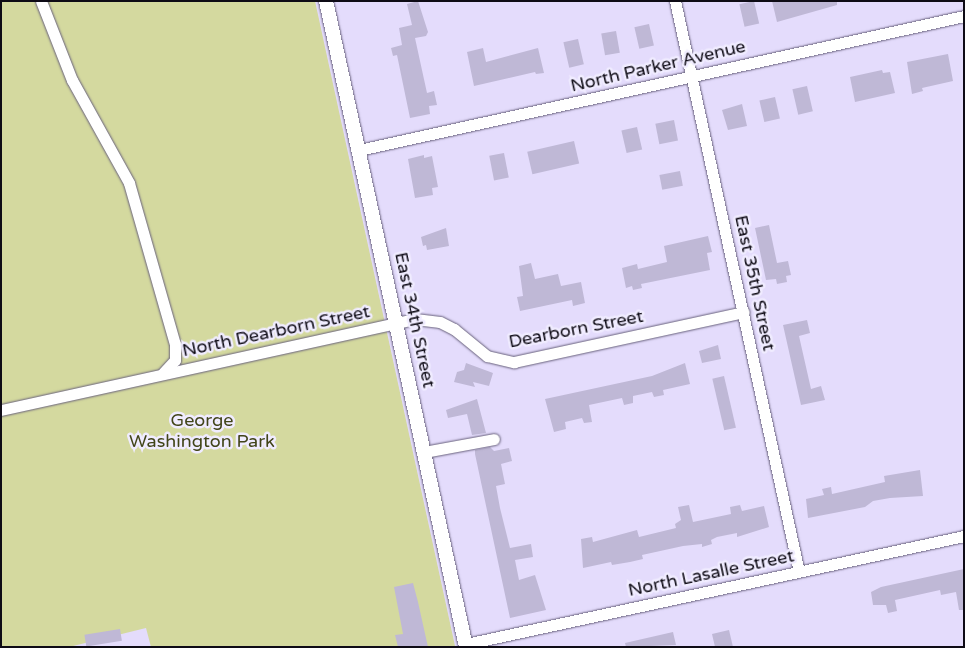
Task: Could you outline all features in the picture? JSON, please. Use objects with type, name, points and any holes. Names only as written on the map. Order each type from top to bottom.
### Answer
[{"type":"main road","name":"East 34th Street","points":[[326,1],[466,646]]},
{"type":"street","name":"North Dearborn Street","points":[[41,1],[72,80],[128,183],[176,349],[175,360],[163,373]]},
{"type":"street","name":"East 35th Street","points":[[675,1],[799,572]]},
{"type":"street","name":"North Parker Avenue","points":[[359,150],[964,16]]},
{"type":"street","name":"Dearborn Street","points":[[396,323],[420,319],[440,322],[454,329],[487,356],[514,362],[744,312]]},
{"type":"street","name":"North Dearborn Street","points":[[1,410],[396,323]]},
{"type":"street","points":[[424,452],[494,439]]},
{"type":"street","name":"North Lasalle Street","points":[[466,646],[964,536]]},
{"type":"green space","name":"George Washington Park","points":[[1,1],[315,1],[455,646],[151,647],[146,628],[69,647],[1,647]]},
{"type":"building","points":[[418,1],[428,32],[426,36],[415,38],[427,93],[434,91],[437,105],[429,106],[430,114],[410,118],[397,55],[393,56],[391,48],[402,45],[399,28],[412,25],[407,4]]},
{"type":"building","points":[[754,1],[759,23],[745,27],[739,4]]},
{"type":"building","points":[[772,1],[837,1],[837,5],[777,22]]},
{"type":"building","points":[[649,24],[654,45],[639,49],[634,27]]},
{"type":"building","points":[[616,31],[620,53],[605,55],[601,34]]},
{"type":"building","points":[[578,39],[584,64],[569,68],[563,42]]},
{"type":"building","points":[[483,48],[486,62],[538,48],[544,73],[536,74],[535,72],[474,86],[467,52]]},
{"type":"building","points":[[948,54],[953,81],[922,88],[923,91],[912,94],[907,62]]},
{"type":"building","points":[[882,70],[883,73],[890,72],[895,93],[855,102],[850,77]]},
{"type":"building","points":[[807,86],[813,111],[798,115],[792,89]]},
{"type":"building","points":[[775,97],[780,118],[764,122],[759,101]]},
{"type":"building","points":[[742,104],[747,126],[728,130],[722,110]]},
{"type":"building","points":[[674,120],[678,141],[659,144],[655,124]]},
{"type":"building","points":[[637,127],[642,149],[627,153],[621,131]]},
{"type":"building","points":[[574,141],[579,163],[532,174],[527,152]]},
{"type":"building","points":[[504,153],[509,178],[494,180],[489,156]]},
{"type":"building","points":[[424,155],[424,158],[432,156],[438,187],[432,188],[433,195],[415,198],[408,159]]},
{"type":"building","points":[[680,171],[683,186],[662,190],[659,175]]},
{"type":"building","points":[[769,225],[777,263],[788,261],[791,275],[786,276],[787,282],[777,284],[776,279],[766,280],[755,228]]},
{"type":"building","points":[[446,228],[449,246],[427,250],[426,245],[423,246],[421,237]]},
{"type":"building","points":[[708,236],[712,252],[707,253],[710,270],[641,284],[642,288],[633,290],[632,286],[626,288],[622,268],[637,264],[638,269],[667,262],[664,246]]},
{"type":"building","points":[[531,263],[535,279],[558,274],[561,286],[581,282],[585,303],[573,306],[572,300],[520,311],[517,297],[523,296],[519,266]]},
{"type":"building","points":[[807,320],[810,333],[799,336],[811,389],[821,386],[825,400],[801,405],[783,325]]},
{"type":"building","points":[[718,345],[721,359],[702,363],[699,351]]},
{"type":"building","points":[[466,363],[493,373],[489,386],[473,382],[475,387],[454,382],[457,372],[464,370]]},
{"type":"building","points":[[685,363],[690,384],[663,390],[664,395],[654,397],[652,392],[633,396],[633,403],[624,405],[622,398],[589,405],[592,422],[584,423],[582,418],[565,422],[566,429],[554,432],[545,399],[652,376]]},
{"type":"building","points":[[724,376],[736,428],[724,430],[712,379]]},
{"type":"building","points":[[477,399],[486,433],[472,435],[467,414],[448,418],[446,410]]},
{"type":"building","points":[[490,447],[494,451],[509,448],[512,461],[501,464],[505,484],[496,486],[500,508],[510,548],[531,544],[533,557],[515,560],[519,580],[535,575],[546,610],[510,618],[475,454],[475,450]]},
{"type":"building","points":[[920,470],[923,496],[873,501],[865,507],[808,518],[806,499],[824,495],[822,489],[831,487],[832,494],[885,482],[884,476]]},
{"type":"building","points":[[689,505],[693,522],[731,514],[730,507],[740,505],[742,511],[764,506],[769,527],[737,537],[737,533],[717,537],[711,540],[712,544],[702,547],[702,544],[683,546],[642,555],[643,559],[630,562],[612,565],[611,562],[583,568],[581,539],[592,537],[593,542],[637,530],[639,537],[676,528],[675,524],[681,520],[678,507]]},
{"type":"building","points":[[964,569],[964,610],[959,610],[956,592],[941,595],[940,590],[895,600],[897,611],[888,613],[886,605],[873,605],[871,592],[881,587]]},
{"type":"building","points":[[413,583],[428,647],[398,647],[395,635],[403,634],[394,587]]},
{"type":"building","points":[[120,629],[122,641],[86,646],[84,635]]},
{"type":"building","points":[[729,630],[733,647],[715,647],[712,634]]},
{"type":"building","points":[[673,632],[676,645],[626,647],[625,643]]}]
